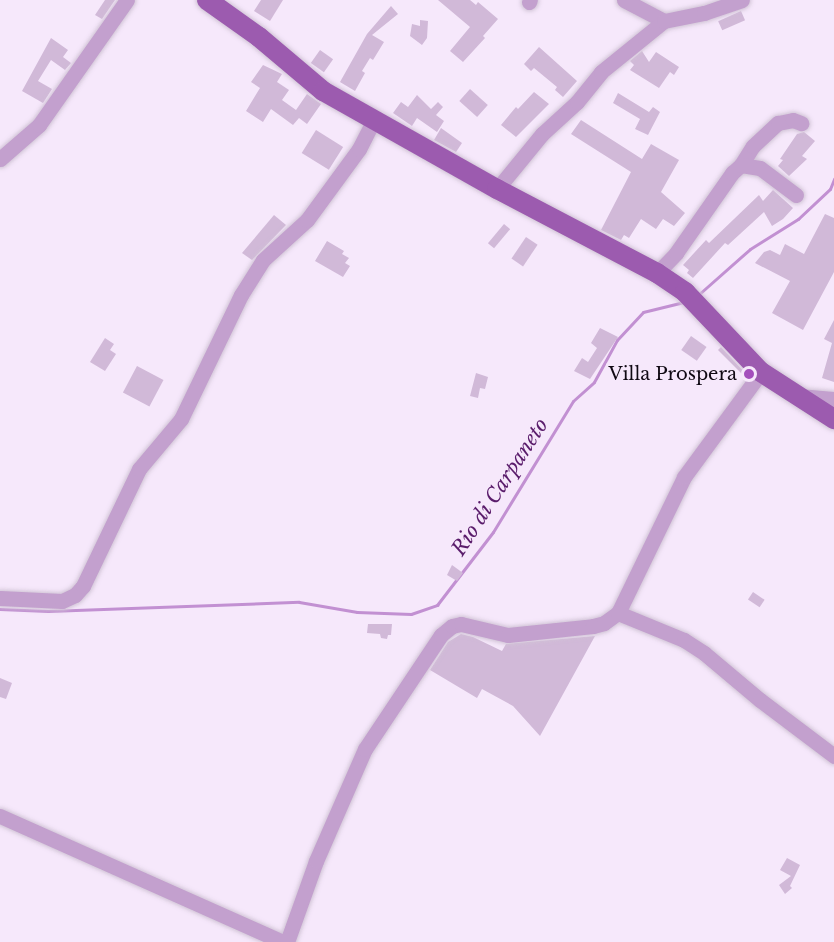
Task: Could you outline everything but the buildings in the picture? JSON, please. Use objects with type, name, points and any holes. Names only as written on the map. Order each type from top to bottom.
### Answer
[{"type":"main road","points":[[207,0],[259,37],[323,91],[497,189],[657,273],[685,292],[761,372],[795,396],[834,418]]},
{"type":"street","points":[[0,159],[39,125],[127,0]]},
{"type":"street","points":[[624,0],[664,21]]},
{"type":"street","points":[[497,189],[542,134],[577,102],[601,72],[664,21],[704,13],[742,0]]},
{"type":"street","points":[[657,273],[676,253],[753,146],[778,123],[793,120],[801,123]]},
{"type":"street","points":[[0,598],[62,601],[75,595],[83,586],[139,469],[181,419],[263,260],[307,220],[359,148],[373,121]]},
{"type":"street","points":[[741,165],[760,168],[796,195]]},
{"type":"street","points":[[0,816],[285,942],[316,861],[365,748],[441,635],[452,626],[461,624],[508,635],[593,626],[604,623],[618,613],[684,477],[761,372]]},
{"type":"street","points":[[795,396],[834,399]]},
{"type":"street","points":[[618,613],[684,640],[704,653],[760,700],[834,756]]},
{"type":"waterway","name":"Rio di Carpaneto","points":[[698,295],[750,249],[798,219],[830,189],[834,179]]},
{"type":"waterway","name":"Rio di Carpaneto","points":[[0,609],[48,611],[299,602],[357,612],[411,614],[437,605],[493,532],[573,401],[594,382],[617,340],[643,312],[684,302]]},
{"type":"place","name":"Villa Prospera","points":[[749,374]]}]
